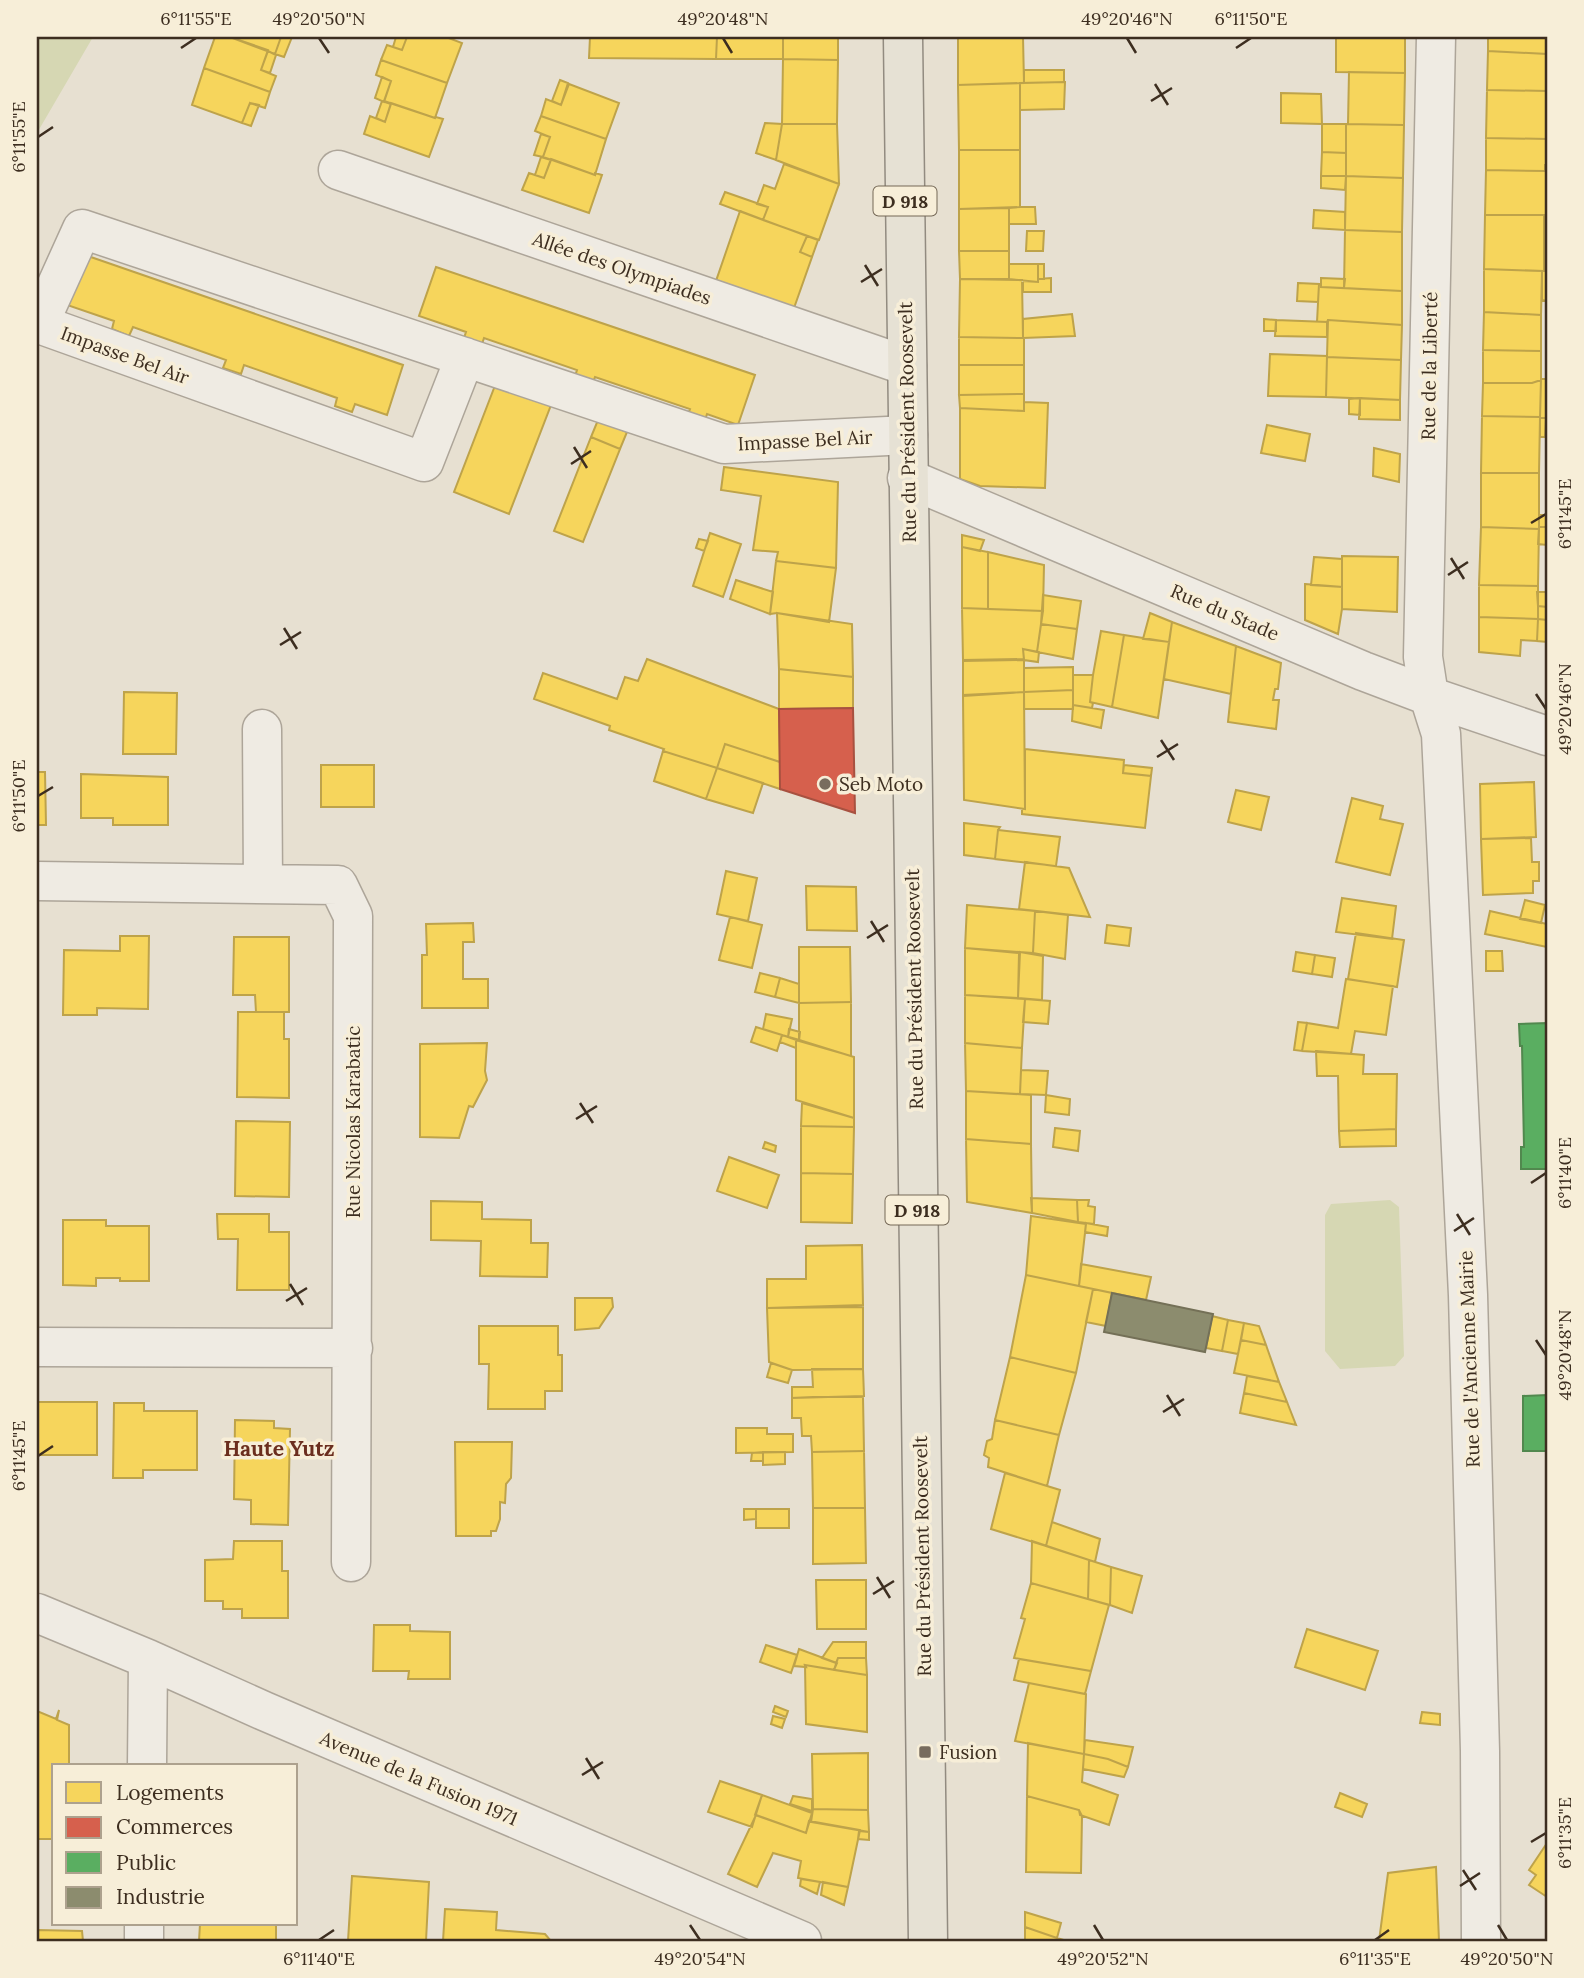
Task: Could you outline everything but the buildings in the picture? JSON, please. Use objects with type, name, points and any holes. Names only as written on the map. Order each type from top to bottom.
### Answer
[{"type":"main road","name":"Rue du Président Roosevelt","points":[[903,37],[928,1941]]},
{"type":"street","name":"Rue de la Liberté","points":[[1429,696],[1423,657],[1436,37]]},
{"type":"street","name":"Allée des Olympiades","points":[[338,170],[907,366]]},
{"type":"street","name":"Impasse Bel Air","points":[[465,358],[424,462],[39,324],[82,229],[724,444],[908,435]]},
{"type":"street","name":"Rue du Stade","points":[[907,478],[1363,671],[1547,736]]},
{"type":"street","name":"Rue de l'Ancienne Mairie","points":[[1429,696],[1441,734],[1468,1295],[1480,1751],[1481,1941]]},
{"type":"street","points":[[262,729],[264,884]]},
{"type":"street","name":"Rue Nicolas Karabatic","points":[[37,881],[338,885],[353,916],[353,1348]]},
{"type":"street","points":[[37,1348],[353,1348],[351,1562]]},
{"type":"street","name":"Avenue de la Fusion 1971","points":[[37,1613],[802,1941]]},
{"type":"street","points":[[147,1764],[148,1659]]},
{"type":"green space","points":[[37,37],[93,37],[37,133]]},
{"type":"green space","points":[[1390,1200],[1399,1207],[1404,1356],[1395,1366],[1340,1369],[1325,1351],[1325,1215],[1331,1204]]},
{"type":"place","name":"Seb Moto","points":[[825,784]]},
{"type":"place","name":"Fusion","points":[[925,1752]]},
{"type":"district","name":"Haute Yutz","points":[[279,1448]]}]
